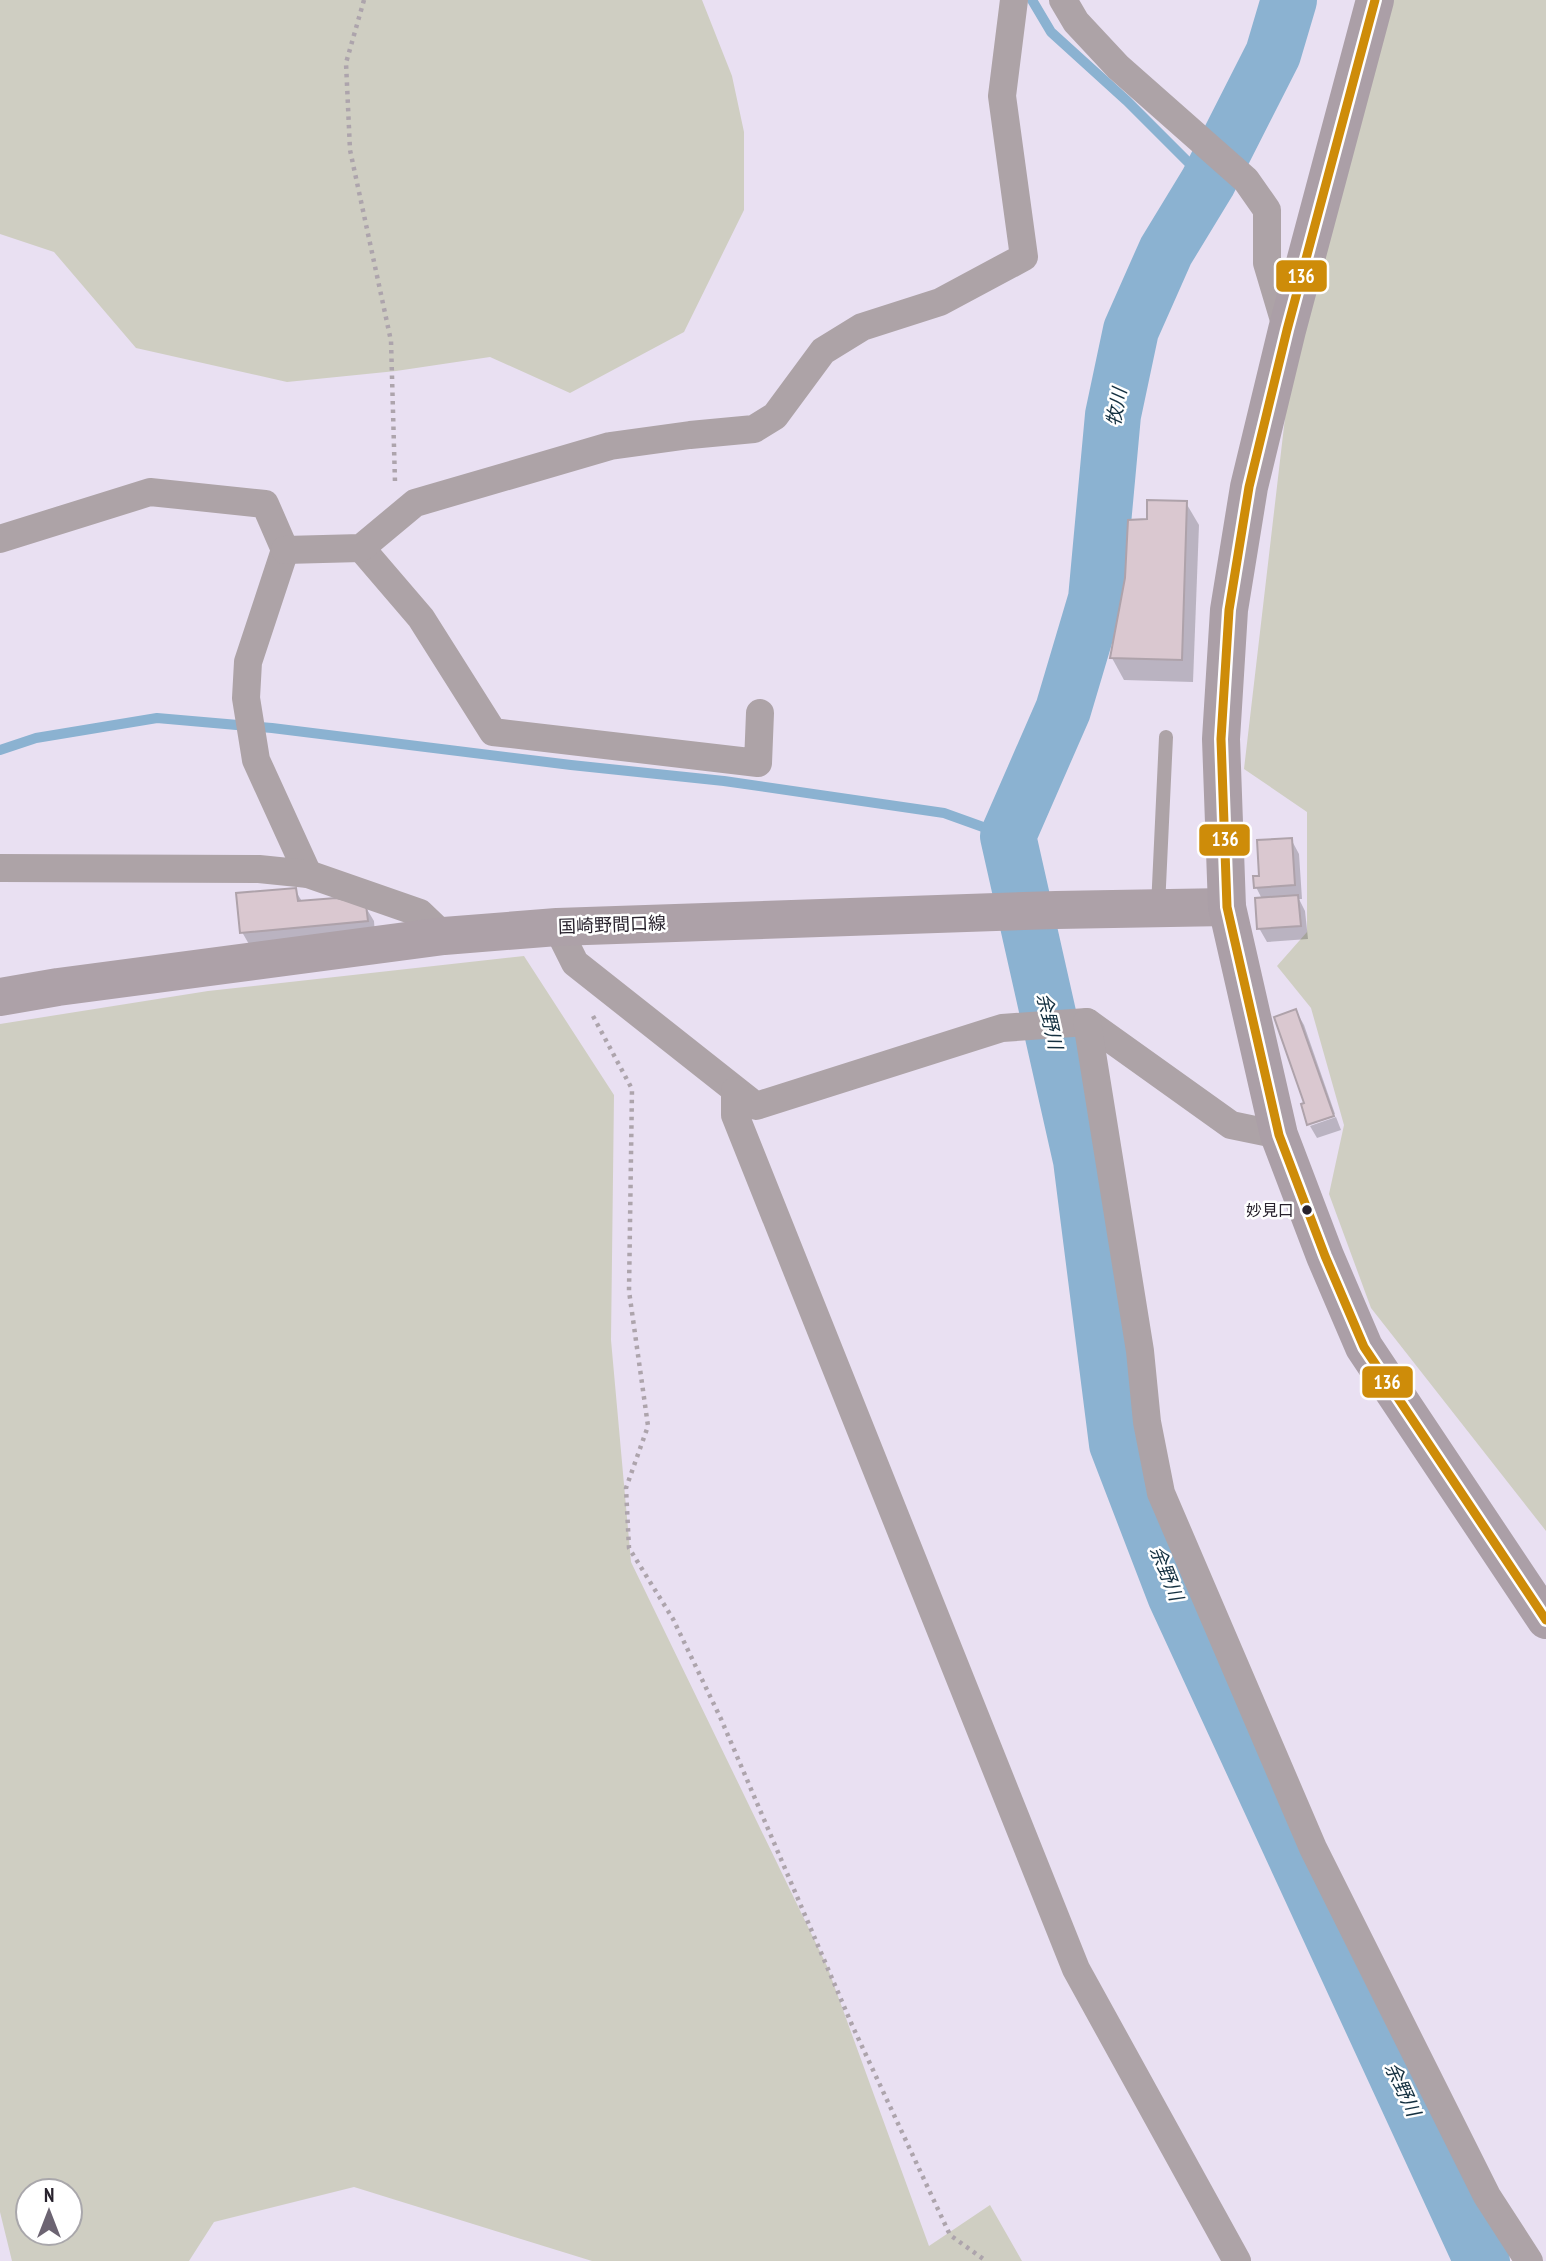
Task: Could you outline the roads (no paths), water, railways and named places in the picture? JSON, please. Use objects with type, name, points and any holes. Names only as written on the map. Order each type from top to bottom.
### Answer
[{"type":"highway","points":[[1374,0],[1287,330],[1249,487],[1229,610],[1222,740],[1227,907],[1279,1135],[1325,1256],[1364,1347],[1546,1620]]},
{"type":"main road","name":"国崎野間口線","points":[[0,997],[58,986],[443,936],[557,927],[1056,910],[1227,907]]},
{"type":"street","points":[[285,550],[361,548],[415,503],[610,446],[754,429],[775,416],[823,351],[862,327],[940,302],[1024,257],[1002,96],[1014,0]]},
{"type":"street","points":[[1063,0],[1076,22],[1118,67],[1246,180],[1268,210],[1267,262],[1287,330]]},
{"type":"street","points":[[0,539],[150,492],[265,504],[285,550],[248,662],[246,698],[256,760],[308,874]]},
{"type":"street","points":[[361,548],[421,618],[493,732],[758,763],[760,713]]},
{"type":"street","points":[[0,867],[259,869],[308,874],[420,913],[443,936]]},
{"type":"street","points":[[557,927],[575,963],[756,1106],[1002,1028],[1087,1022],[1231,1125],[1279,1135]]},
{"type":"street","points":[[1087,1022],[1140,1351],[1147,1422],[1161,1493],[1313,1849],[1488,2196],[1529,2261]]},
{"type":"street","points":[[736,1091],[735,1115],[1076,1969],[1237,2261]]},
{"type":"lane","points":[[1158,908],[1166,737]]},
{"type":"waterway","points":[[1032,0],[1051,32],[1127,101],[1208,182]]},
{"type":"waterway","name":"余野川","points":[[1289,0],[1273,54],[1208,182],[1166,251],[1131,330],[1113,415],[1096,599],[1063,710],[1008,836],[1081,1160],[1117,1444],[1175,1595],[1482,2261]]},
{"type":"waterway","points":[[0,750],[36,738],[157,718],[272,728],[724,781],[944,813],[1008,836]]},
{"type":"place","name":"妙見口","points":[[1307,1210]]},
{"type":"water label","name":"牧川","points":[[1116,407]]}]
